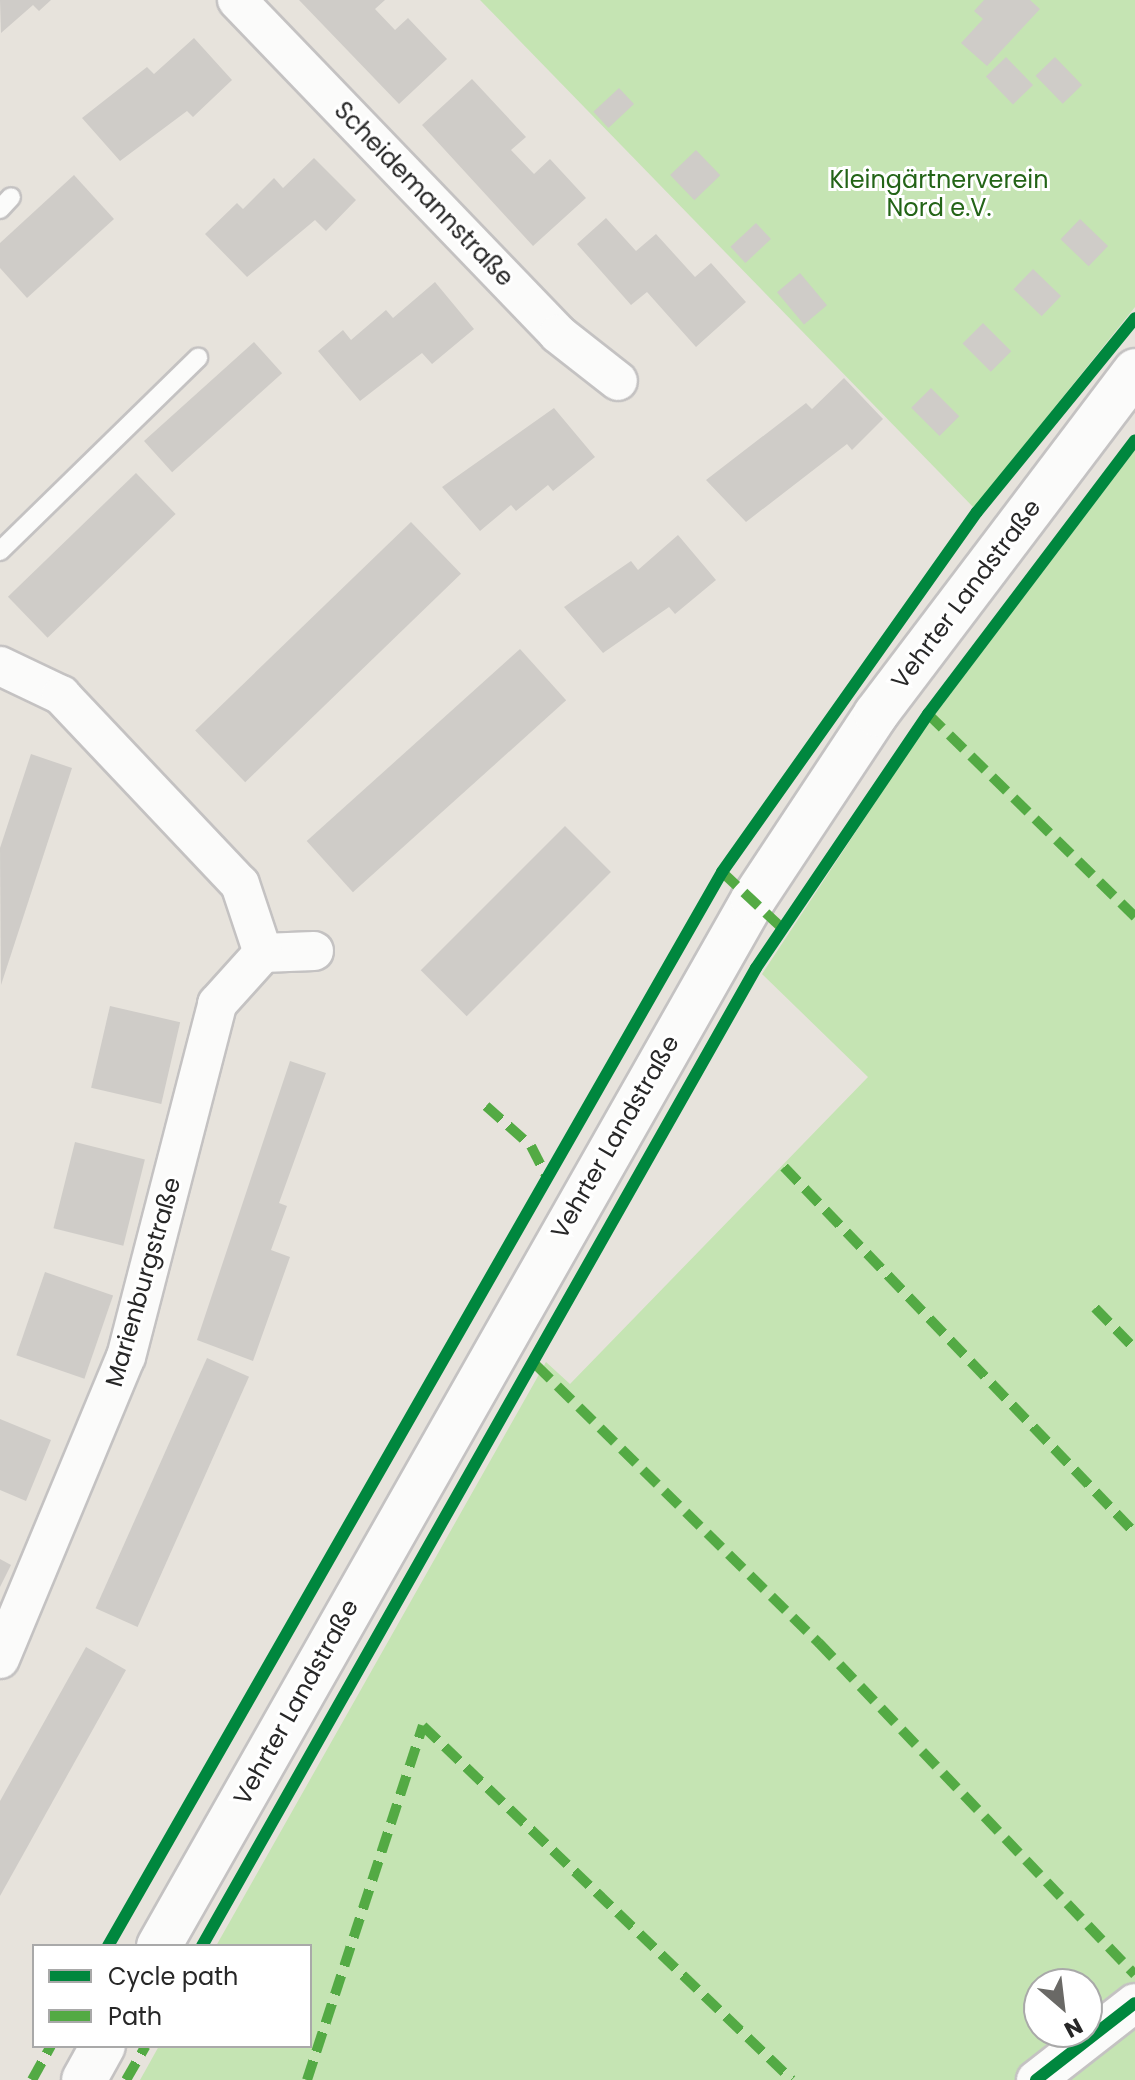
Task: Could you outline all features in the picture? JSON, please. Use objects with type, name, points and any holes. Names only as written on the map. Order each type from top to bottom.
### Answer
[{"type":"main road","name":"Vehrter Landstraße","points":[[160,1944],[753,900],[876,714],[1135,371]]},
{"type":"main road","points":[[84,2080],[102,2048]]},
{"type":"street","name":"Scheidemannstraße","points":[[237,0],[558,334],[618,381]]},
{"type":"street","points":[[2,672],[61,695],[240,884],[263,953],[314,951]]},
{"type":"street","name":"Marienburgstraße","points":[[0,1659],[126,1357],[217,1004],[263,953]]},
{"type":"street","points":[[1036,2080],[1135,2003]]},
{"type":"lane","points":[[0,551],[198,358]]},
{"type":"green space","name":"Kleingärtnerverein Nord e.V.","points":[[480,0],[1135,0],[1135,307],[974,508]]},
{"type":"green space","points":[[1135,450],[1135,1989],[1103,2014],[1103,1968],[1023,1968],[1023,2048],[1058,2048],[1016,2080],[140,2080],[158,2048],[312,2048],[312,1944],[217,1944],[546,1362],[570,1384],[868,1077],[762,974],[923,730]]},
{"type":"green space","points":[[1135,2017],[1135,2080],[1055,2080],[1096,2048],[1103,2048],[1103,2042]]},
{"type":"building","points":[[0,0],[51,0],[39,11],[33,5],[1,33]]},
{"type":"building","points":[[299,0],[385,0],[375,9],[395,30],[408,18],[447,59],[399,104]]},
{"type":"building","points":[[984,0],[1030,0],[1040,9],[987,66],[961,43],[983,19],[974,11]]},
{"type":"building","points":[[194,38],[232,80],[193,117],[187,111],[120,161],[82,118],[147,67],[154,74]]},
{"type":"building","points":[[1006,57],[1033,85],[1013,105],[986,76]]},
{"type":"building","points":[[1055,57],[1082,85],[1063,104],[1036,76]]},
{"type":"building","points":[[472,79],[526,137],[511,150],[534,174],[550,159],[586,198],[533,246],[422,125]]},
{"type":"building","points":[[619,88],[634,104],[608,128],[593,112]]},
{"type":"building","points":[[696,150],[720,175],[694,200],[670,175]]},
{"type":"building","points":[[314,158],[356,200],[326,231],[315,220],[247,277],[205,234],[237,203],[243,209],[274,178],[283,188]]},
{"type":"building","points":[[74,175],[114,219],[27,298],[0,268],[0,243]]},
{"type":"building","points":[[606,218],[636,251],[656,234],[695,277],[711,263],[746,302],[696,347],[647,292],[631,305],[577,244]]},
{"type":"building","points":[[1080,219],[1108,246],[1089,266],[1061,239]]},
{"type":"building","points":[[756,223],[771,239],[745,263],[730,247]]},
{"type":"building","points":[[1033,269],[1061,296],[1042,316],[1014,289]]},
{"type":"building","points":[[800,273],[827,305],[804,324],[777,292]]},
{"type":"building","points":[[435,282],[474,329],[432,364],[422,353],[360,401],[318,351],[343,330],[351,340],[386,310],[393,318]]},
{"type":"building","points":[[983,323],[1011,351],[991,372],[962,344]]},
{"type":"building","points":[[254,342],[282,373],[172,472],[144,441]]},
{"type":"building","points":[[844,378],[883,419],[852,450],[847,444],[746,522],[706,480],[806,403],[812,409]]},
{"type":"building","points":[[931,388],[959,416],[939,436],[911,408]]},
{"type":"building","points":[[554,408],[595,457],[553,491],[548,485],[516,511],[511,505],[480,531],[442,487]]},
{"type":"building","points":[[136,473],[176,514],[48,638],[8,597]]},
{"type":"building","points":[[411,522],[461,574],[245,782],[195,730]]},
{"type":"building","points":[[678,535],[716,580],[675,614],[669,607],[603,653],[564,607],[631,561],[638,570]]},
{"type":"building","points":[[520,649],[566,700],[353,892],[307,841]]},
{"type":"building","points":[[31,754],[72,768],[1,985],[0,848]]},
{"type":"building","points":[[565,826],[611,872],[467,1016],[421,970]]},
{"type":"building","points":[[110,1006],[180,1022],[161,1104],[91,1088]]},
{"type":"building","points":[[290,1061],[326,1073],[279,1203],[287,1206],[271,1250],[290,1257],[253,1361],[197,1340]]},
{"type":"building","points":[[75,1142],[145,1159],[123,1246],[53,1228]]},
{"type":"building","points":[[45,1272],[113,1295],[84,1379],[16,1355]]},
{"type":"building","points":[[207,1358],[249,1377],[138,1627],[96,1608]]},
{"type":"building","points":[[0,1419],[51,1440],[26,1501],[0,1490]]},
{"type":"building","points":[[0,1559],[11,1565],[0,1587]]},
{"type":"building","points":[[86,1647],[126,1670],[0,1896],[0,1801]]},
{"type":"marked path","points":[[928,714],[1135,917]]},
{"type":"marked path","points":[[722,872],[783,929]]},
{"type":"marked path","points":[[486,1106],[531,1146],[547,1178]]},
{"type":"marked path","points":[[784,1167],[1135,1533]]},
{"type":"marked path","points":[[1095,1308],[1135,1349]]},
{"type":"marked path","points":[[536,1365],[819,1643],[1135,1975]]},
{"type":"marked path","points":[[307,2080],[423,1726],[792,2080]]},
{"type":"marked path","points":[[32,2080],[50,2048]]},
{"type":"marked path","points":[[126,2080],[145,2048]]},
{"type":"cycle path","points":[[109,1944],[722,872],[977,512],[1135,318]]},
{"type":"cycle path","points":[[203,1944],[756,968],[928,714],[1135,440]]},
{"type":"cycle path","points":[[1036,2080],[1135,2003]]}]
